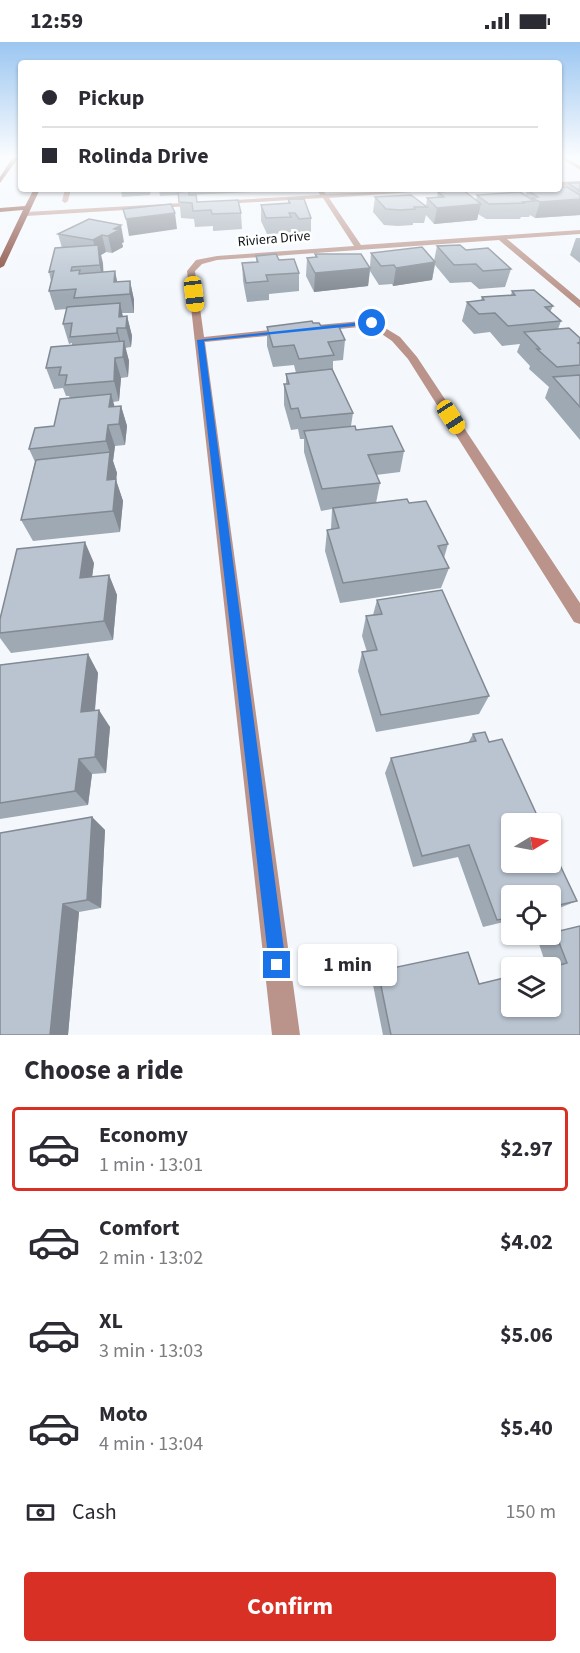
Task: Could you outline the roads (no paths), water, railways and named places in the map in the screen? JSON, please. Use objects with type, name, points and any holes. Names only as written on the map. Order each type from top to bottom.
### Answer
[{"type":"main road","points":[[0,266],[30,203]]},
{"type":"main road","points":[[0,210],[28,208]]},
{"type":"street","points":[[28,208],[40,203]]},
{"type":"street","points":[[28,208],[154,203]]},
{"type":"street","points":[[329,203],[358,246]]},
{"type":"street","name":"Riviera Drive","points":[[200,340],[191,271],[199,262],[217,258],[358,246],[580,231]]},
{"type":"street","points":[[500,237],[580,306]]},
{"type":"street","points":[[286,1035],[200,340],[372,323],[396,339],[412,357],[580,617]]}]
